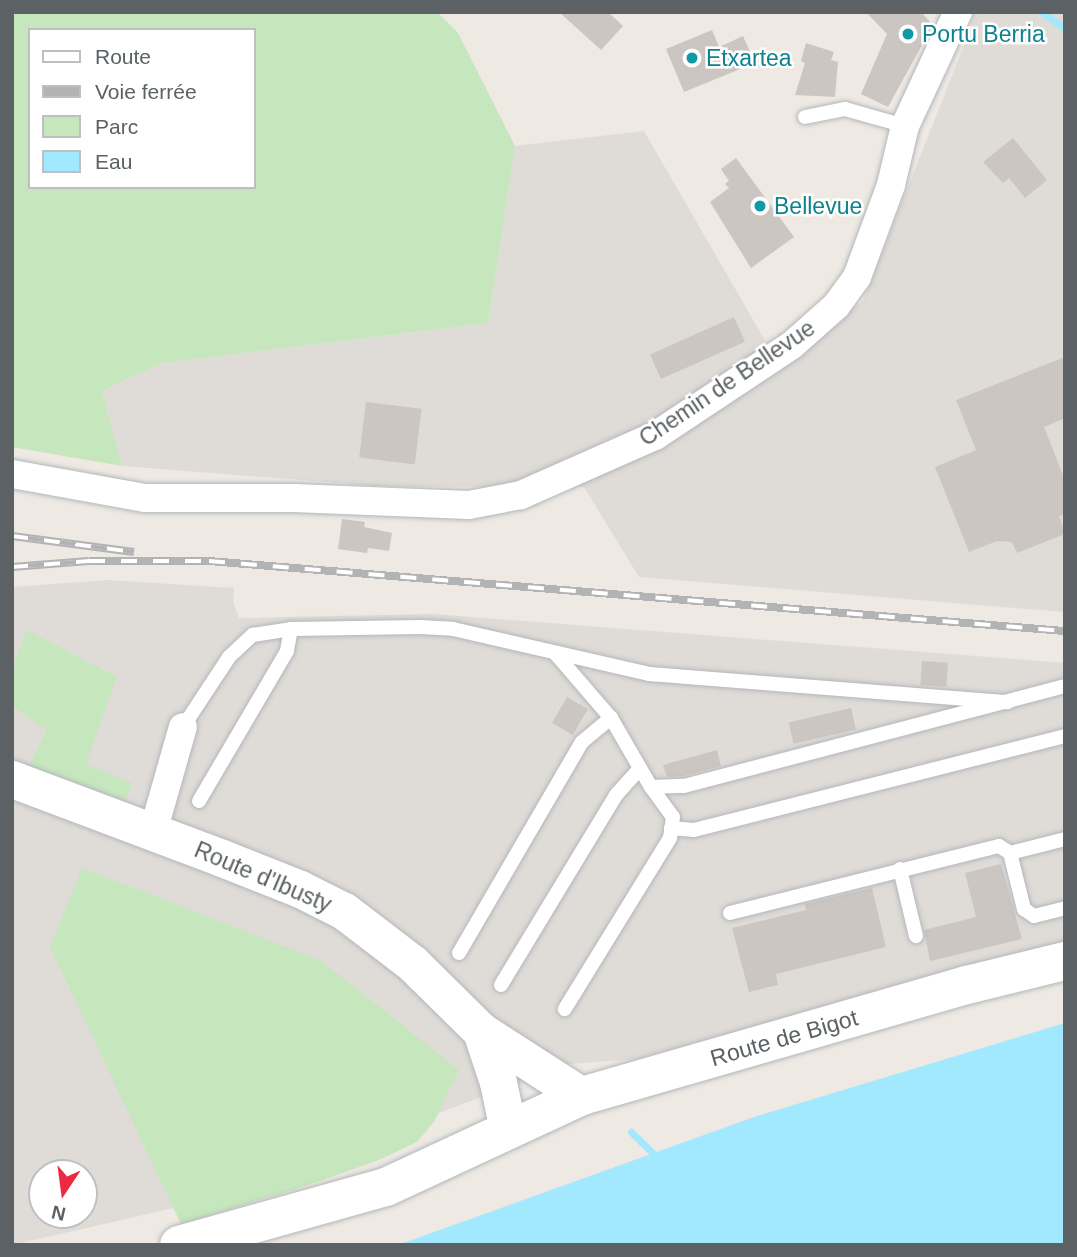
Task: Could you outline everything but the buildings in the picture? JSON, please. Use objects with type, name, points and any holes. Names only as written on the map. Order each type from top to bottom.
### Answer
[{"type":"main road","name":"Route de Bigot","points":[[179,1245],[386,1187],[582,1096],[967,985],[1065,961]]},
{"type":"street","name":"Chemin de Bellevue","points":[[12,474],[145,498],[294,498],[469,505],[521,495],[655,436],[792,345],[836,306],[857,277],[891,185],[905,126],[958,12]]},
{"type":"street","points":[[153,832],[183,727]]},
{"type":"street","name":"Route d'Ibusty","points":[[12,779],[300,889],[344,911],[412,963],[481,1031],[582,1096]]},
{"type":"street","points":[[481,1031],[498,1082],[508,1130]]},
{"type":"lane","points":[[805,117],[845,109],[905,126]]},
{"type":"lane","points":[[183,727],[229,657],[245,642],[253,635],[292,629],[420,626],[453,629],[649,674],[1008,702]]},
{"type":"lane","points":[[199,801],[287,651],[292,629]]},
{"type":"lane","points":[[555,653],[611,718],[651,787],[673,817],[670,838],[565,1009]]},
{"type":"lane","points":[[651,787],[684,786],[1065,686]]},
{"type":"lane","points":[[459,953],[582,742],[611,718]]},
{"type":"lane","points":[[671,828],[695,830],[1065,736]]},
{"type":"lane","points":[[501,985],[616,795],[640,768]]},
{"type":"lane","points":[[1010,853],[1065,839]]},
{"type":"lane","points":[[730,913],[999,846],[1010,853],[1024,909],[1034,915],[1065,908]]},
{"type":"lane","points":[[900,869],[916,936]]},
{"type":"shaded area","points":[[973,12],[1065,12],[1065,612],[639,577],[584,487],[378,486],[122,466],[102,391],[162,363],[488,323],[515,146],[644,131],[778,363],[863,301],[972,25]]},
{"type":"shaded area","points":[[108,580],[234,588],[233,602],[239,618],[433,614],[1065,663],[1065,941],[637,1059],[570,1064],[200,1202],[98,1225],[98,1159],[28,1159],[28,1229],[82,1229],[12,1245],[12,587]]},
{"type":"green space","points":[[12,12],[437,12],[458,33],[515,146],[488,323],[162,363],[102,391],[122,466],[12,447]]},
{"type":"green space","points":[[27,630],[117,677],[86,764],[132,783],[125,800],[28,768],[47,730],[12,706],[12,671]]},
{"type":"green space","points":[[82,868],[320,960],[459,1070],[434,1122],[417,1142],[379,1160],[303,1187],[181,1224],[50,947]]},
{"type":"water","points":[[1065,1023],[1065,1245],[398,1245],[754,1117]]},
{"type":"waterway","points":[[1042,12],[1065,29]]},
{"type":"waterway","points":[[631,1132],[658,1158]]},
{"type":"railway","points":[[12,536],[134,552]]},
{"type":"railway","points":[[12,567],[89,561],[209,561],[1065,631]]},
{"type":"place","name":"Portu Berria","points":[[908,34]]},
{"type":"place","name":"Etxartea","points":[[692,58]]},
{"type":"place","name":"Bellevue","points":[[760,206]]}]
